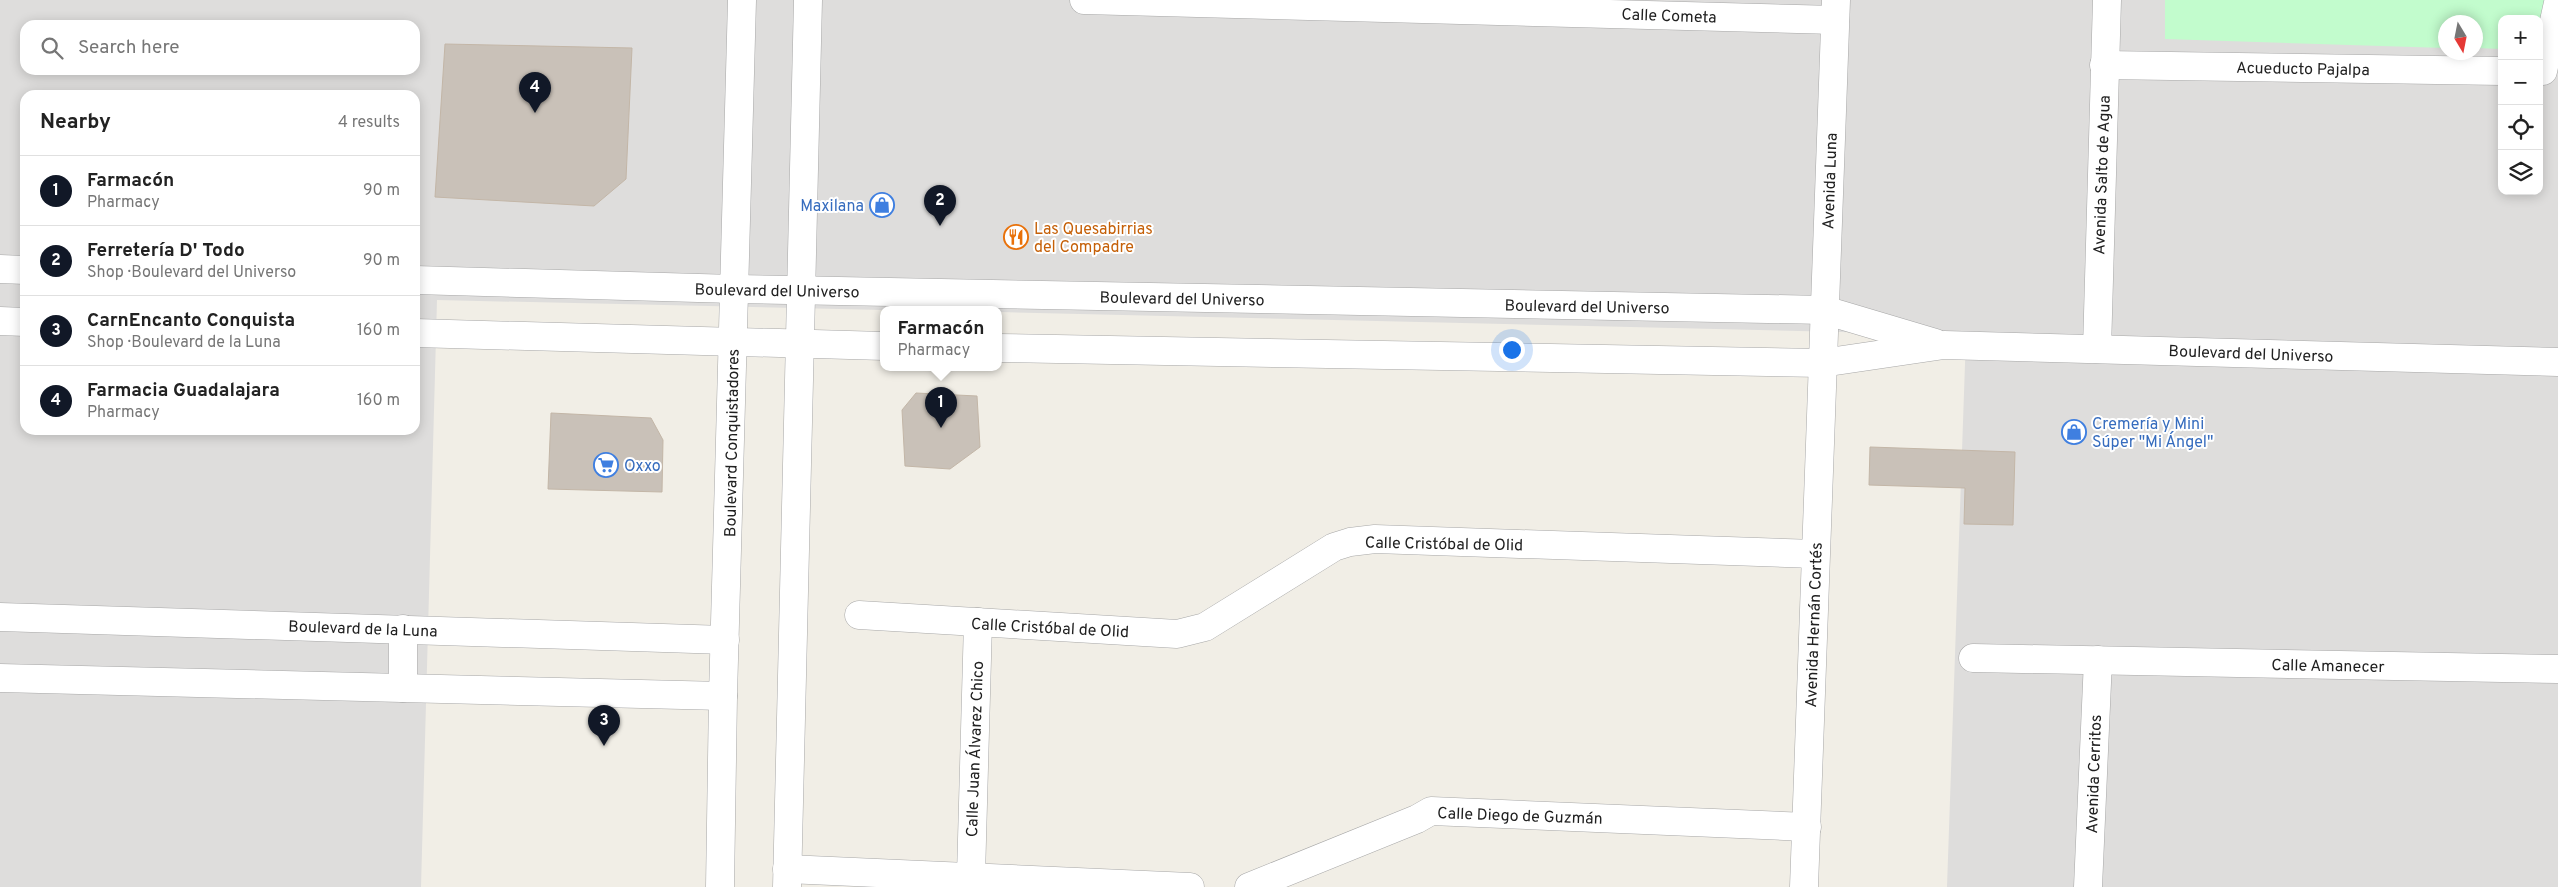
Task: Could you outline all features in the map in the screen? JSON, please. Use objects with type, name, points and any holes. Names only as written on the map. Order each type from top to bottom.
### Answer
[{"type":"street","name":"Boulevard Conquistadores","points":[[720,887],[723,696],[742,0]]},
{"type":"street","points":[[808,0],[787,878],[971,876],[1190,887]]},
{"type":"street","name":"Calle Cometa","points":[[1102,0],[1835,10]]},
{"type":"street","name":"Avenida Salto de Agua","points":[[2097,349],[2107,0]]},
{"type":"street","points":[[2547,72],[2558,3]]},
{"type":"street","name":"Avenida Luna","points":[[1822,363],[1835,10]]},
{"type":"street","name":"Acueducto Pajalpa","points":[[2104,65],[2498,71]]},
{"type":"street","points":[[0,269],[20,270]]},
{"type":"street","name":"Boulevard del Universo","points":[[420,280],[734,289],[1824,310],[1944,345]]},
{"type":"street","points":[[0,321],[20,322]]},
{"type":"street","points":[[420,333],[880,346]]},
{"type":"street","name":"Boulevard del Universo","points":[[1002,348],[1822,363],[1944,345],[2558,362]]},
{"type":"street","name":"Avenida Hernán Cortés","points":[[1804,887],[1822,363]]},
{"type":"street","name":"Calle Cristóbal de Olid","points":[[859,615],[1177,634],[1191,632],[1205,627],[1334,548],[1350,542],[1375,539],[1815,554]]},
{"type":"street","name":"Boulevard de la Luna","points":[[0,617],[725,640]]},
{"type":"street","name":"Calle Juan Álvarez Chico","points":[[971,876],[978,622]]},
{"type":"street","points":[[402,688],[403,629]]},
{"type":"street","name":"Calle Amanecer","points":[[1973,658],[2558,669]]},
{"type":"street","name":"Avenida Cerritos","points":[[2088,887],[2098,660]]},
{"type":"street","points":[[0,678],[723,696]]},
{"type":"street","name":"Calle Diego de Guzmán","points":[[1249,887],[1417,818],[1431,810],[1806,827]]},
{"type":"shaded area","points":[[0,0],[2558,0],[2558,887],[1947,887],[1966,335],[1002,312],[1002,306],[880,306],[880,310],[437,300],[421,887],[0,887]]},
{"type":"green space","points":[[2165,0],[2558,0],[2543,39],[2543,15],[2498,15],[2498,49],[2483,48],[2483,15],[2438,15],[2438,48],[2165,39]]},
{"type":"building","points":[[445,44],[632,48],[626,179],[594,206],[435,197]]},
{"type":"building","points":[[916,393],[977,396],[980,447],[950,469],[905,466],[902,410]]},
{"type":"building","name":"Oxxo","points":[[551,413],[651,418],[663,440],[662,492],[548,489]]},
{"type":"building","points":[[1870,447],[2015,452],[2013,525],[1964,524],[1965,488],[1869,485]]},
{"type":"place","name":"Farmacia Guadalajara","points":[[535,113]]},
{"type":"place","name":"Maxilana","points":[[882,205]]},
{"type":"place","name":"Ferretería D' Todo","points":[[940,226]]},
{"type":"place","name":"Las Quesabirrias del Compadre","points":[[1016,237]]},
{"type":"place","name":"Farmacón","points":[[941,428]]},
{"type":"place","name":"Cremería y Mini Súper \"Mi Ángel\"","points":[[2074,432]]},
{"type":"place","name":"Oxxo","points":[[606,465]]},
{"type":"place","name":"CarnEncanto Conquista","points":[[604,746]]}]
